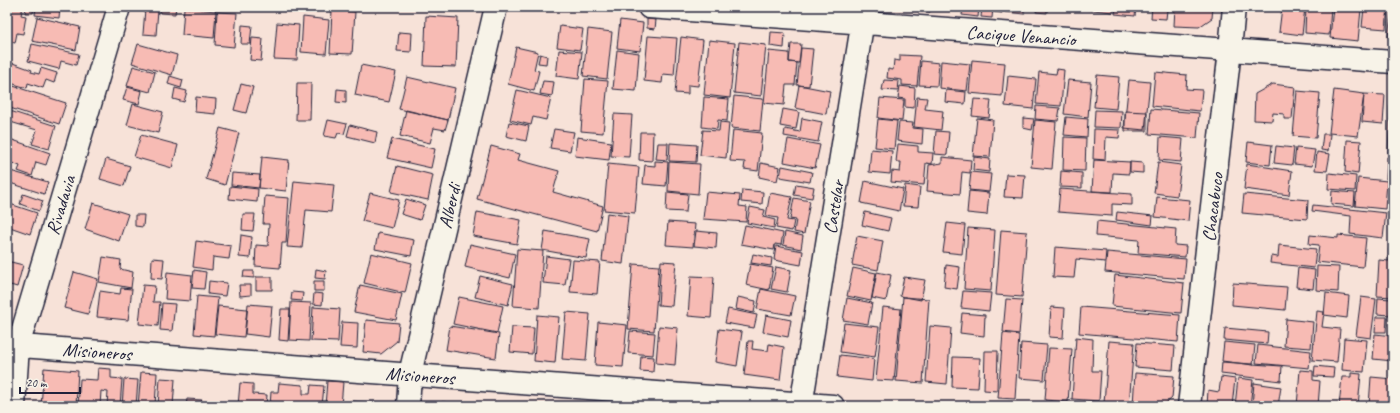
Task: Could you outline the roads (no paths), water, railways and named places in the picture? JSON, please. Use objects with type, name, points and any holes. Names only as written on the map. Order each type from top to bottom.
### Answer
[{"type":"street","name":"Rivadavia","points":[[14,406],[12,345],[119,7]]},
{"type":"street","name":"Alberdi","points":[[408,406],[410,374],[496,7]]},
{"type":"street","name":"Cacique Venancio","points":[[649,7],[864,15],[1230,50],[1393,62]]},
{"type":"street","name":"Chacabuco","points":[[1189,406],[1234,7]]},
{"type":"street","name":"Castelar","points":[[801,405],[864,15]]},
{"type":"street","name":"Misioneros","points":[[12,345],[410,374],[801,405],[833,406]]}]
